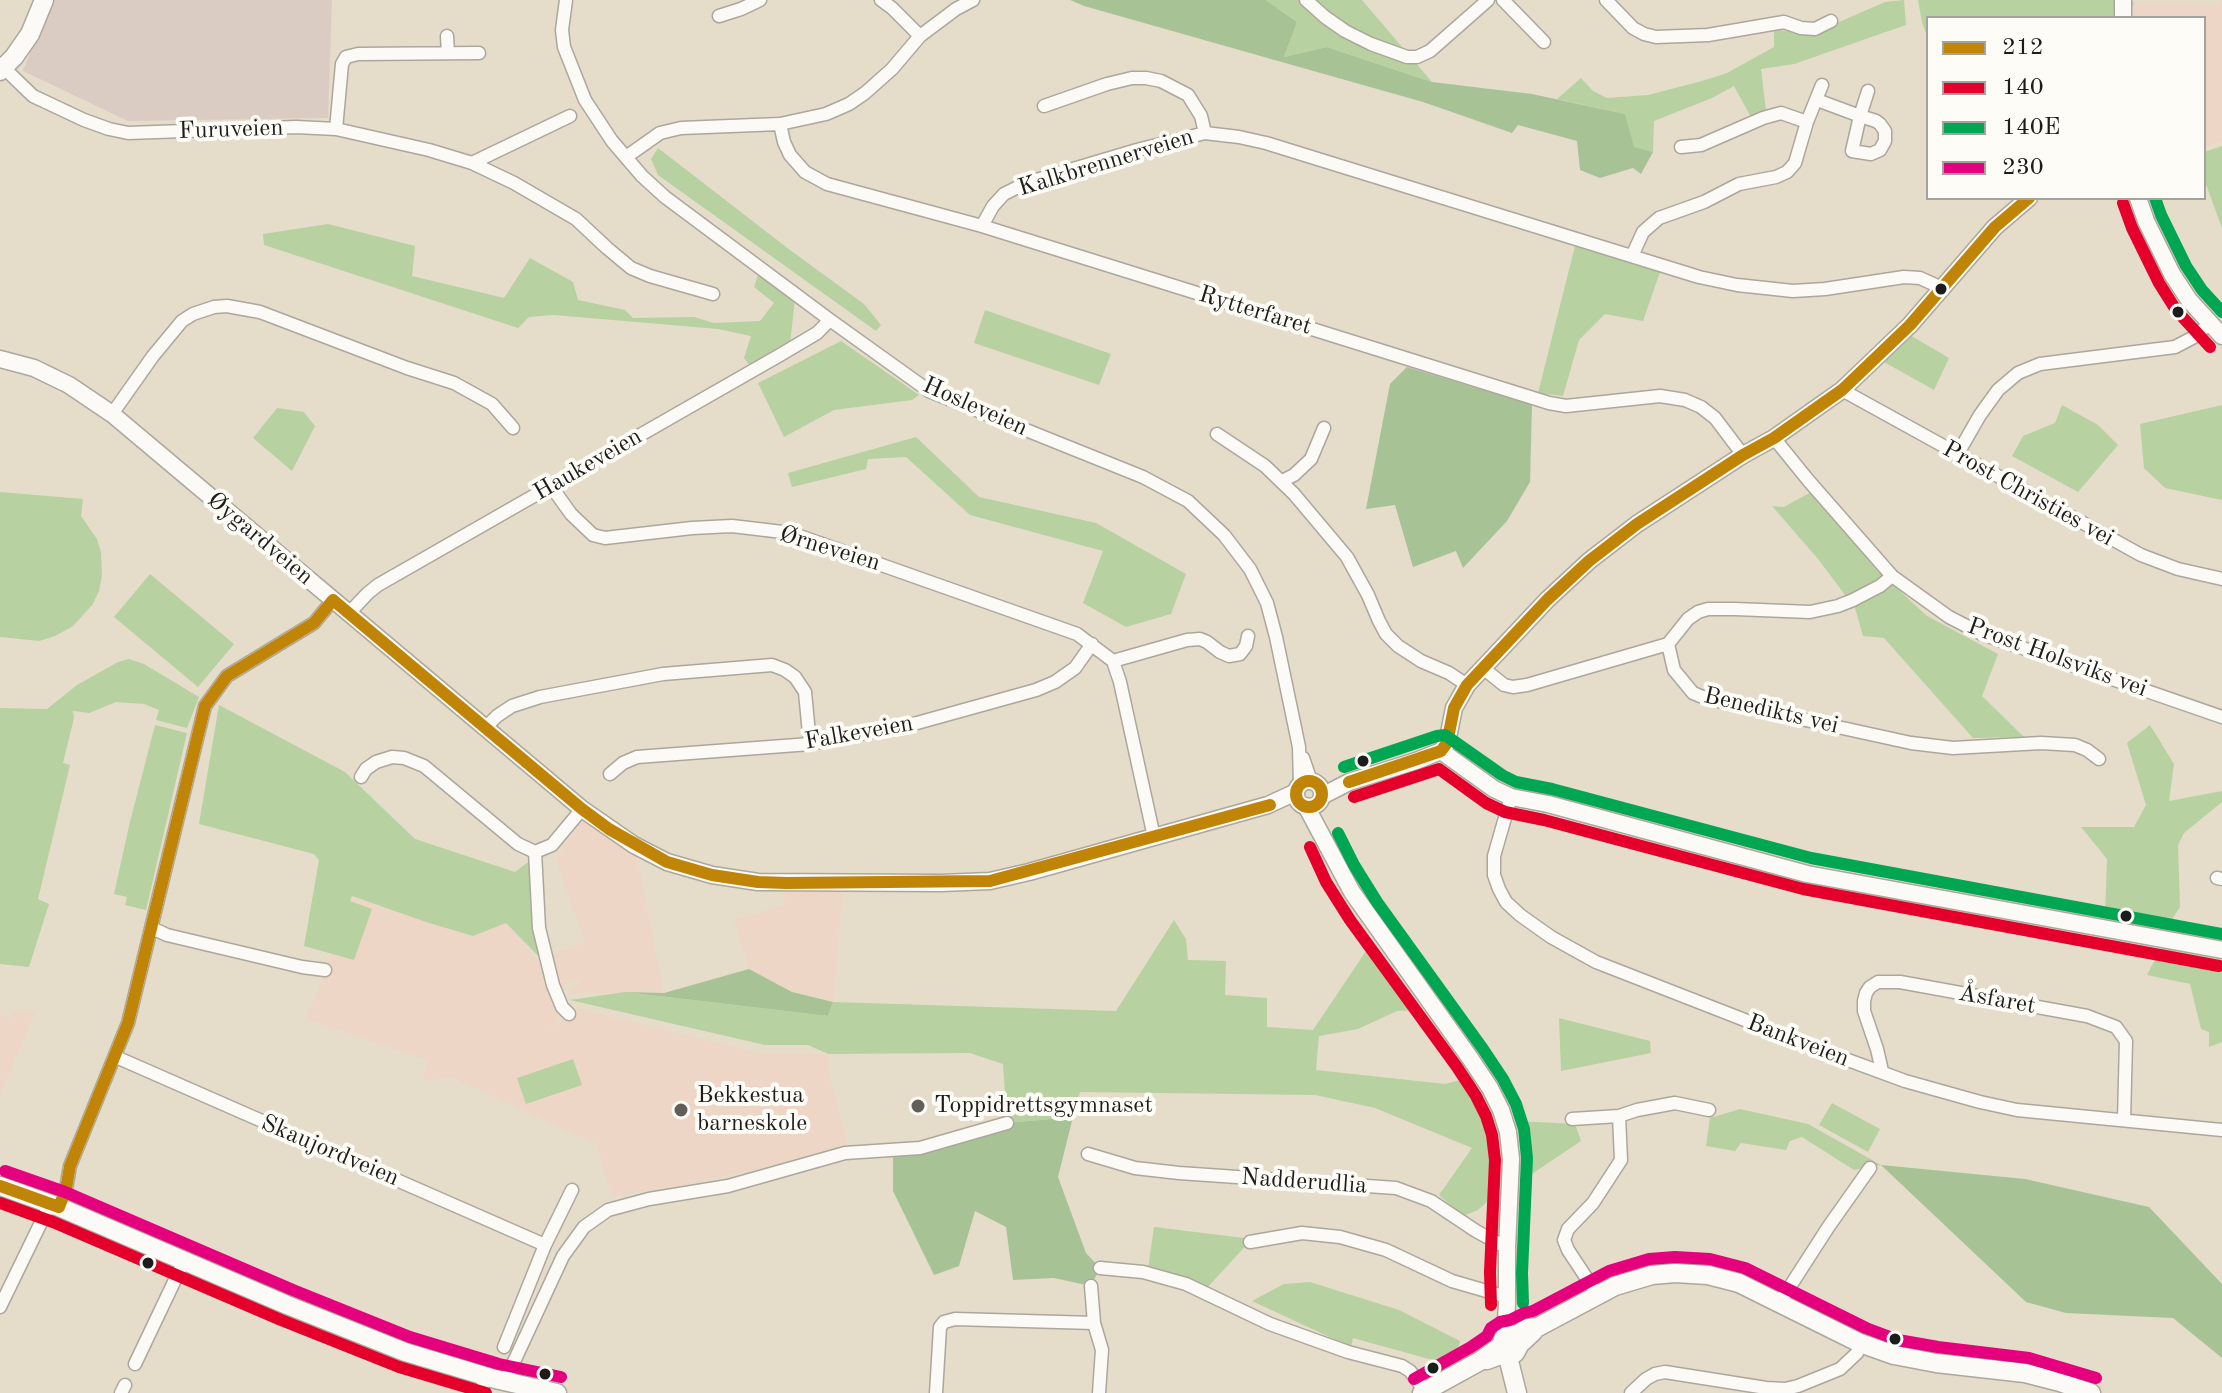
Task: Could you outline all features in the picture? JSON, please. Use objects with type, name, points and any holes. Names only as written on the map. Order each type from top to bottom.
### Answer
[{"type":"main road","points":[[2,70],[30,34],[44,0]]},
{"type":"main road","points":[[0,1186],[54,1205],[483,1385],[505,1381],[557,1393]]},
{"type":"main road","points":[[1424,1392],[1508,1355],[1538,1327],[1597,1294],[1652,1275],[1696,1273],[1739,1283],[1860,1343],[1894,1355],[2043,1377],[2091,1393]]},
{"type":"street","name":"Hosleveien","points":[[566,0],[562,30],[564,47],[575,78],[598,122],[626,157],[665,197],[929,391],[1143,477],[1188,501],[1240,554],[1267,603],[1310,794],[1324,840],[1358,902],[1470,1058],[1501,1110],[1508,1132],[1511,1159],[1507,1300],[1512,1315],[1508,1355]]},
{"type":"street","points":[[719,16],[760,0]]},
{"type":"street","points":[[881,0],[920,36]]},
{"type":"street","points":[[626,157],[660,133],[681,128],[780,124],[826,114],[849,104],[892,69],[920,36],[973,0]]},
{"type":"street","points":[[1306,0],[1345,31],[1407,57],[1417,57],[1430,51],[1488,0]]},
{"type":"street","points":[[1503,0],[1544,42]]},
{"type":"street","points":[[1606,0],[1633,28],[1656,37],[1708,35],[1784,22],[1815,29],[1831,21]]},
{"type":"street","points":[[447,36],[448,53]]},
{"type":"street","points":[[336,129],[342,64],[346,57],[358,54],[479,53]]},
{"type":"street","name":"Furuveien","points":[[2,70],[33,96],[84,120],[128,133],[296,127],[336,129],[472,163],[576,219],[631,268],[713,294]]},
{"type":"street","points":[[1044,106],[1107,84],[1146,78],[1161,81],[1188,95],[1201,116],[1205,133]]},
{"type":"street","points":[[1632,256],[1643,232],[1659,218],[1704,202],[1739,184],[1787,172],[1795,163],[1822,85]]},
{"type":"street","points":[[1817,100],[1860,116],[1868,91]]},
{"type":"street","points":[[1681,147],[1701,145],[1781,113],[1807,122]]},
{"type":"street","points":[[472,163],[570,116]]},
{"type":"street","name":"Rytterfaret","points":[[780,124],[790,155],[805,172],[827,184],[982,226],[1549,403],[1566,406],[1660,396],[1685,400],[1715,418],[1743,455]]},
{"type":"street","name":"Kalkbrennerveien","points":[[982,226],[1004,194],[1026,183],[1205,133],[1266,143],[1699,277],[1737,285],[1793,291],[1904,277],[1920,278],[1942,288]]},
{"type":"street","points":[[2027,200],[1995,227],[1910,325],[1842,390],[1774,438],[1615,539],[1547,600],[1467,685],[1454,708],[1444,747],[1458,753],[1471,772],[1511,797],[1548,804],[1807,874],[2222,950]]},
{"type":"street","points":[[1957,455],[1998,390],[2018,373],[2040,364],[2069,359],[2175,347],[2216,330],[2189,300],[2172,274],[2149,229],[2139,200]]},
{"type":"street","points":[[112,414],[182,321],[193,314],[227,306],[260,312],[454,383],[492,404],[513,428]]},
{"type":"street","name":"Haukeveien","points":[[349,613],[378,585],[780,355],[817,333],[830,320]]},
{"type":"street","name":"Øygardveien","points":[[0,359],[34,368],[62,381],[112,414],[582,809],[634,845],[667,862],[712,875],[758,882],[980,882],[1029,872],[1310,794],[1416,761],[1444,747]]},
{"type":"street","name":"Prost Christies vei","points":[[1842,390],[2141,555],[2178,569],[2222,579]]},
{"type":"street","points":[[1282,481],[1294,475],[1311,459],[1324,428]]},
{"type":"street","points":[[1217,434],[1282,481],[1347,557],[1386,634],[1421,661],[1467,685]]},
{"type":"street","name":"Prost Holsviks vei","points":[[1774,438],[1892,576],[1949,617],[1982,634],[2222,717]]},
{"type":"street","name":"Ørneveien","points":[[551,486],[571,514],[593,535],[605,538],[732,526],[791,533],[1052,624],[1077,634],[1113,661]]},
{"type":"street","points":[[1483,668],[1504,685],[1527,685],[1668,644],[1688,619],[1708,609],[1810,612],[1853,600],[1892,576]]},
{"type":"street","points":[[0,1307],[54,1205],[128,1023],[205,706],[231,672],[314,623],[333,600]]},
{"type":"street","points":[[1154,837],[1113,661],[1200,639],[1229,656],[1240,654],[1248,636]]},
{"type":"street","name":"Falkeveien","points":[[610,774],[637,757],[810,744],[917,723],[1036,690],[1068,675],[1092,644]]},
{"type":"street","name":"Benedikts vei","points":[[1668,644],[1674,670],[1693,693],[1705,698],[1911,743],[1953,748],[2041,743],[2075,745],[2099,759]]},
{"type":"street","points":[[485,728],[512,706],[540,697],[663,674],[772,665],[795,677],[805,692],[810,744]]},
{"type":"street","points":[[361,777],[376,762],[392,757],[424,766],[518,844],[535,852],[552,845],[582,809]]},
{"type":"street","name":"Bankveien","points":[[1511,797],[1493,865],[1499,889],[1506,902],[1520,915],[1551,937],[1596,962],[1905,1081],[1980,1102],[2017,1110],[2222,1130]]},
{"type":"street","points":[[535,852],[539,928],[553,985],[562,1007],[569,1014]]},
{"type":"street","points":[[152,928],[182,939],[325,970]]},
{"type":"street","name":"Åsfaret","points":[[1882,1071],[1864,1011],[1866,993],[1878,982],[1900,982],[2087,1016],[2116,1027],[2126,1041],[2124,1120]]},
{"type":"street","name":"Skaujordveien","points":[[116,1057],[545,1245]]},
{"type":"street","points":[[1572,1119],[1619,1116],[1647,1107],[1675,1103],[1709,1110]]},
{"type":"street","points":[[1597,1294],[1564,1240],[1568,1229],[1593,1203],[1621,1160],[1619,1116]]},
{"type":"street","points":[[505,1381],[573,1238],[594,1218],[608,1210],[649,1199],[737,1184],[845,1153],[920,1148],[1007,1123]]},
{"type":"street","name":"Nadderudlia","points":[[1088,1154],[1135,1168],[1179,1173],[1396,1188],[1431,1201],[1507,1248]]},
{"type":"street","points":[[1780,1302],[1870,1168]]},
{"type":"street","points":[[504,1347],[545,1245],[572,1190]]},
{"type":"street","points":[[1250,1242],[1302,1233],[1340,1237],[1372,1245],[1452,1281],[1507,1300]]},
{"type":"street","points":[[135,1364],[184,1261]]},
{"type":"street","points":[[1100,1268],[1143,1272],[1173,1280],[1293,1333],[1402,1366],[1410,1371],[1424,1392]]},
{"type":"street","points":[[1091,1286],[1094,1323],[1102,1350],[1099,1393]]},
{"type":"street","points":[[936,1393],[940,1327],[944,1322],[955,1319],[1094,1323]]},
{"type":"street","points":[[1631,1393],[1646,1379],[1665,1372],[1785,1389],[1840,1369],[1857,1353],[1860,1343]]},
{"type":"shaded area","points":[[51,0],[332,0],[328,118],[128,121],[23,71]]},
{"type":"shaded area","points":[[2222,0],[2222,141],[2206,147],[2206,16],[2132,16],[2134,3],[2216,5]]},
{"type":"shaded area","points":[[586,815],[635,847],[664,993],[568,993],[584,978],[560,988],[550,955],[585,943],[558,865],[558,855]]},
{"type":"shaded area","points":[[843,890],[833,1002],[792,992],[749,969],[734,920],[784,905],[785,891]]},
{"type":"shaded area","points":[[351,897],[473,936],[506,923],[548,972],[562,1016],[546,1035],[576,1008],[761,1054],[828,1054],[829,1074],[849,1148],[687,1185],[611,1196],[597,1144],[451,1077],[423,1081],[427,1060],[306,1019]]},
{"type":"shaded area","points":[[15,1011],[35,1013],[0,1095],[0,1014],[10,1018]]},
{"type":"green space","points":[[1070,0],[1266,0],[1297,22],[1284,57],[1327,47],[1432,82],[1532,94],[1625,114],[1634,147],[1653,152],[1641,174],[1633,168],[1600,178],[1580,170],[1577,141],[1518,125],[1512,133],[1423,102]]},
{"type":"green space","points":[[1266,0],[1362,0],[1432,82],[1327,47],[1284,57],[1297,22]]},
{"type":"green space","points":[[1904,0],[1906,25],[1794,64],[1761,69],[1766,111],[1751,117],[1734,86],[1654,121],[1653,152],[1633,147],[1625,114],[1557,99],[1581,78],[1593,91],[1607,98],[1648,95],[1702,81],[1727,73],[1774,47],[1774,30],[1809,32],[1885,2]]},
{"type":"green space","points":[[1918,0],[2130,0],[2134,3],[2128,16],[1926,16],[1926,33]]},
{"type":"green space","points":[[2222,146],[2222,228],[2206,184],[2206,151]]},
{"type":"green space","points":[[658,148],[864,304],[881,325],[876,331],[658,175],[651,159]]},
{"type":"green space","points":[[328,224],[415,246],[412,276],[504,298],[530,258],[573,282],[578,300],[625,310],[633,318],[694,317],[714,323],[760,321],[774,303],[754,287],[758,275],[795,299],[790,344],[751,367],[744,358],[751,336],[718,329],[554,315],[529,317],[518,328],[264,245],[263,234]]},
{"type":"green space","points":[[1575,246],[1660,272],[1643,321],[1605,314],[1579,340],[1563,396],[1538,393]]},
{"type":"green space","points":[[985,310],[1111,354],[1099,385],[974,343]]},
{"type":"green space","points":[[1910,335],[1949,358],[1934,390],[1884,362]]},
{"type":"green space","points":[[841,341],[919,395],[912,400],[834,410],[784,437],[758,383]]},
{"type":"green space","points":[[1407,367],[1532,405],[1530,482],[1507,521],[1463,568],[1456,551],[1413,567],[1395,505],[1366,509],[1390,384]]},
{"type":"green space","points":[[2062,405],[2098,425],[2118,445],[2078,492],[2012,456],[2023,436],[2055,423]]},
{"type":"green space","points":[[2222,405],[2222,500],[2165,488],[2144,468],[2140,424]]},
{"type":"green space","points":[[277,408],[304,412],[315,426],[292,471],[253,438]]},
{"type":"green space","points":[[916,437],[979,497],[1096,523],[1186,574],[1171,614],[1126,627],[1083,603],[1103,551],[970,515],[906,457],[868,459],[866,469],[792,487],[788,473]]},
{"type":"green space","points":[[0,492],[83,499],[81,516],[97,539],[101,552],[99,591],[93,604],[73,626],[55,636],[39,641],[0,637]]},
{"type":"green space","points":[[1811,492],[1878,571],[1927,616],[1998,654],[1982,696],[2024,737],[1973,738],[1884,638],[1863,636],[1855,608],[1772,506],[1784,507]]},
{"type":"green space","points":[[150,574],[234,644],[198,687],[114,617]]},
{"type":"green space","points":[[129,659],[144,664],[199,697],[187,728],[156,720],[159,710],[144,704],[116,702],[89,713],[73,711],[63,763],[70,765],[38,899],[49,904],[29,967],[0,964],[0,708],[47,709],[77,685]]},
{"type":"green space","points":[[219,705],[345,772],[415,839],[515,872],[532,859],[542,960],[506,923],[473,936],[352,896],[350,901],[372,909],[354,960],[304,946],[319,860],[314,854],[199,824]]},
{"type":"green space","points":[[155,725],[187,733],[146,910],[125,905],[127,897],[114,894]]},
{"type":"green space","points":[[2150,725],[2174,764],[2169,801],[2222,791],[2222,802],[2184,833],[2178,845],[2180,907],[2171,921],[2154,926],[2105,916],[2107,859],[2081,827],[2134,827],[2146,805],[2127,743]]},
{"type":"green space","points":[[1174,920],[1186,939],[1188,960],[1226,961],[1225,995],[1267,998],[1267,1027],[1313,1030],[1370,945],[1418,1010],[1397,1011],[1358,1029],[1319,1036],[1316,1070],[1445,1084],[1472,1077],[1493,1118],[1498,1164],[1491,1198],[1478,1210],[1463,1216],[1439,1195],[1472,1148],[1375,1108],[1315,1095],[1080,1092],[1073,1117],[1007,1123],[1003,1064],[970,1053],[828,1054],[808,1045],[765,1045],[570,1000],[625,992],[828,1016],[833,1002],[1116,1011]]},
{"type":"green space","points":[[2161,948],[2222,960],[2222,1042],[2209,1047],[2209,1032],[2201,1029],[2190,984],[2147,975]]},
{"type":"green space","points":[[749,969],[792,992],[833,1002],[828,1016],[625,992],[664,993]]},
{"type":"green space","points":[[1559,1018],[1650,1041],[1651,1053],[1561,1071]]},
{"type":"green space","points":[[573,1059],[582,1085],[526,1104],[517,1078]]},
{"type":"green space","points":[[1832,1103],[1880,1129],[1868,1152],[1819,1125]]},
{"type":"green space","points":[[1740,1109],[1808,1124],[1881,1165],[1854,1170],[1802,1137],[1790,1141],[1786,1150],[1741,1143],[1735,1151],[1706,1146],[1710,1118]]},
{"type":"green space","points":[[1073,1117],[1058,1177],[1086,1253],[1100,1268],[1091,1286],[1054,1278],[1013,1280],[1006,1227],[975,1211],[959,1266],[934,1275],[893,1191],[893,1151],[1007,1123]]},
{"type":"green space","points":[[1518,1121],[1575,1124],[1581,1141],[1523,1180],[1525,1140]]},
{"type":"green space","points":[[1881,1165],[2025,1179],[2149,1207],[2222,1284],[2222,1358],[2173,1318],[2066,1313],[2026,1302]]},
{"type":"green space","points":[[1154,1227],[1252,1239],[1206,1289],[1148,1269]]},
{"type":"green space","points":[[1310,1282],[1399,1310],[1460,1341],[1457,1353],[1440,1362],[1353,1338],[1351,1347],[1252,1301],[1284,1284]]},
{"type":"transit line","name":"212","points":[[1349,782],[1441,751],[1447,743],[1454,708],[1467,685],[1547,600],[1589,561],[1637,524],[1774,438],[1842,390],[1910,325],[1995,227],[2027,200]]},
{"type":"transit line","name":"140E","points":[[2156,200],[2186,266],[2222,312]]},
{"type":"transit line","name":"140","points":[[2123,203],[2159,283],[2176,310],[2210,347]]},
{"type":"transit line","name":"212","points":[[0,1186],[59,1207],[70,1166],[128,1023],[205,706],[227,676],[314,623],[333,600],[609,829],[667,862],[712,875],[786,883],[990,881],[1270,805]]},
{"type":"transit line","name":"140E","points":[[1344,767],[1445,735],[1516,782],[1811,858],[2222,934]]},
{"type":"transit line","name":"140","points":[[1354,797],[1439,769],[1486,803],[1505,812],[1803,889],[2219,966]]},
{"type":"transit line","name":"212","points":[[1309,781],[1318,785],[1322,794],[1318,803],[1309,807],[1300,803],[1296,794],[1300,785],[1309,781]]},
{"type":"transit line","name":"140E","points":[[1338,833],[1377,902],[1483,1049],[1516,1104],[1524,1129],[1527,1158],[1523,1303]]},
{"type":"transit line","name":"140","points":[[1310,847],[1326,882],[1350,920],[1457,1067],[1486,1116],[1495,1160],[1491,1305]]},
{"type":"transit line","name":"230","points":[[5,1171],[65,1192],[410,1337],[499,1364],[561,1377]]},
{"type":"transit line","name":"140","points":[[0,1203],[53,1222],[399,1367],[486,1393]]},
{"type":"transit line","name":"230","points":[[1414,1379],[1471,1347],[1500,1322],[1533,1311],[1609,1271],[1649,1259],[1675,1257],[1710,1259],[1745,1268],[1866,1328],[1898,1340],[2029,1358],[2096,1378]]},
{"type":"place","name":"Toppidrettsgymnaset","points":[[918,1106]]},
{"type":"place","name":"Bekkestua barneskole","points":[[681,1110]]}]
